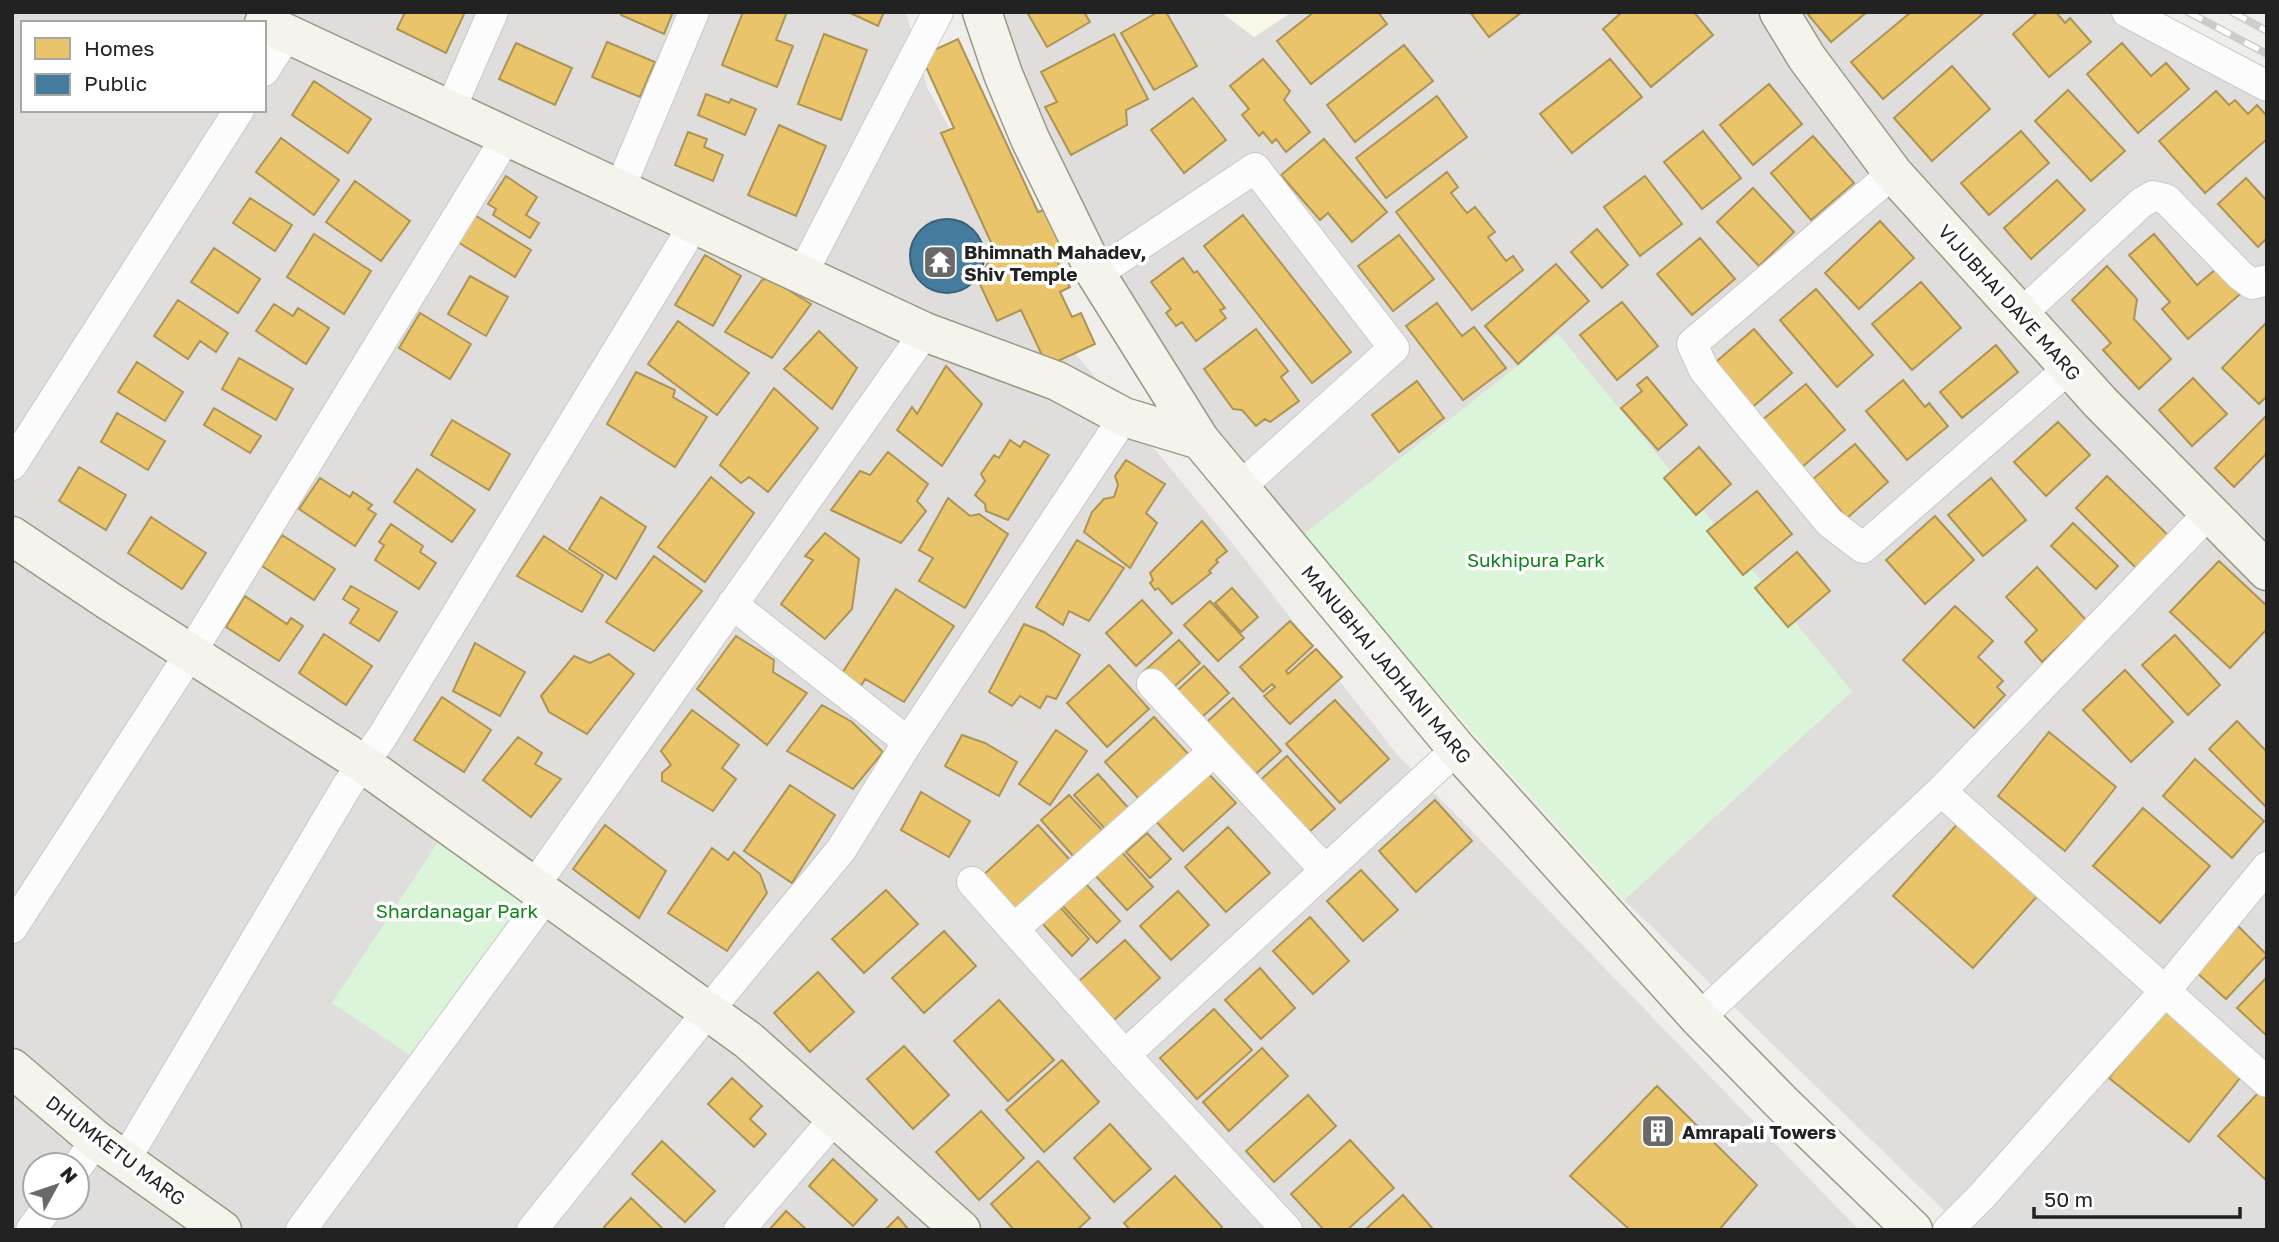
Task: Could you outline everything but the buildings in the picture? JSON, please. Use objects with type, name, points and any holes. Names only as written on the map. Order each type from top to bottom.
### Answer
[{"type":"street","points":[[450,110],[493,12]]},
{"type":"street","points":[[620,188],[694,12]]},
{"type":"street","points":[[802,274],[938,12]]},
{"type":"street","name":"MANUBHAI JADHANI MARG","points":[[982,12],[1003,74],[1030,139],[1096,274],[1200,440],[1457,749],[1699,1018],[1913,1230]]},
{"type":"street","name":"VIJUBHAI DAVE MARG","points":[[1779,12],[1807,58],[1893,173],[2069,368],[2267,571]]},
{"type":"street","points":[[2127,12],[2267,86]]},
{"type":"street","points":[[267,22],[925,332],[1057,381],[1124,417],[1200,440]]},
{"type":"street","points":[[12,465],[238,112]]},
{"type":"street","points":[[12,928],[190,654],[507,136]]},
{"type":"street","points":[[1096,274],[1255,168],[1394,348],[1239,488]]},
{"type":"street","points":[[1893,173],[1692,344],[1704,370],[1829,522],[1863,548],[2069,368]]},
{"type":"street","points":[[2021,314],[2141,202],[2153,196],[2166,199],[2252,284],[2267,280]]},
{"type":"street","points":[[99,1155],[362,763],[383,737],[682,243],[692,222]]},
{"type":"street","points":[[301,1230],[541,890],[732,604],[925,332]]},
{"type":"street","points":[[532,1230],[841,850],[908,743],[1124,417]]},
{"type":"street","points":[[1699,1018],[1941,791],[2209,513]]},
{"type":"street","points":[[12,536],[190,654],[362,763],[710,1012],[748,1040],[961,1230]]},
{"type":"street","points":[[732,604],[908,743]]},
{"type":"street","points":[[1152,684],[1325,870]]},
{"type":"street","points":[[1125,1055],[1457,749]]},
{"type":"street","points":[[1014,929],[1214,751]]},
{"type":"street","points":[[1941,791],[2267,1082]]},
{"type":"street","points":[[1948,1230],[1981,1197],[2165,990],[2267,867]]},
{"type":"street","points":[[972,882],[1125,1055],[1287,1230]]},
{"type":"street","name":"DHUMKETU MARG","points":[[12,1068],[99,1155],[222,1230]]},
{"type":"street","points":[[739,1230],[835,1118]]},
{"type":"shaded area","points":[[12,12],[906,12],[927,87],[1065,341],[1233,544],[1395,752],[1859,1230],[12,1230]]},
{"type":"shaded area","points":[[990,12],[1221,12],[1254,37],[1292,12],[2111,12],[2267,86],[2267,1230],[1964,1230],[1624,900],[1852,691],[1299,538],[1169,376],[1065,189]]},
{"type":"shaded area","points":[[1221,12],[1292,12],[1254,37]]},
{"type":"green space","name":"Sukhipura Park","points":[[1558,334],[1852,691],[1624,900],[1299,538]]},
{"type":"green space","name":"Shardanagar Park","points":[[446,830],[533,894],[417,1060],[332,1003]]},
{"type":"railway","points":[[2188,12],[2267,54]]},
{"type":"railway","points":[[2232,12],[2267,31]]},
{"type":"place","name":"Bhimnath Mahadev, Shiv Temple","points":[[940,262]]},
{"type":"place","name":"Amrapali Towers","points":[[1658,1131]]}]
